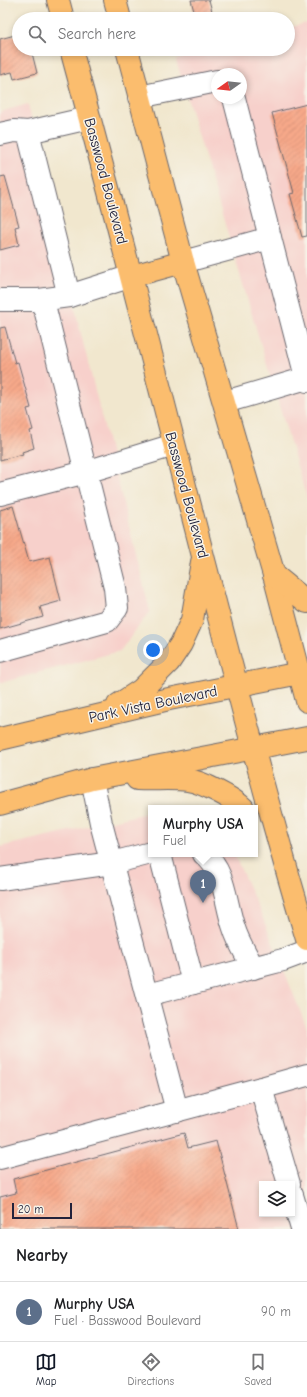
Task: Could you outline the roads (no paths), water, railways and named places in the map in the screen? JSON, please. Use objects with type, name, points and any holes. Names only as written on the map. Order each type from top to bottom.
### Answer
[{"type":"main road","points":[[58,0],[61,12]]},
{"type":"main road","points":[[115,0],[118,12]]},
{"type":"main road","name":"Basswood Boulevard","points":[[73,56],[132,276],[153,367],[252,748],[307,939]]},
{"type":"main road","points":[[129,56],[183,262],[303,672],[307,701]]},
{"type":"main road","points":[[132,276],[183,262]]},
{"type":"main road","points":[[107,713],[141,690],[169,662],[181,644],[192,620],[203,555]]},
{"type":"main road","points":[[274,575],[307,602]]},
{"type":"main road","name":"Park Vista Boulevard","points":[[0,739],[169,699],[303,672]]},
{"type":"main road","points":[[0,804],[92,779],[307,738]]},
{"type":"main road","points":[[92,779],[189,780],[214,789],[240,805]]},
{"type":"main road","points":[[258,823],[280,848]]},
{"type":"lane","points":[[139,97],[211,82]]},
{"type":"lane","points":[[225,402],[307,379],[236,104]]},
{"type":"lane","points":[[0,134],[14,131],[28,132],[89,118]]},
{"type":"lane","points":[[28,132],[69,296]]},
{"type":"lane","points":[[183,262],[270,238]]},
{"type":"lane","points":[[0,300],[39,300],[69,296],[132,276]]},
{"type":"lane","points":[[0,651],[107,621],[117,608],[115,588],[45,309],[39,300]]},
{"type":"lane","points":[[0,494],[86,472],[174,446]]},
{"type":"lane","points":[[92,779],[112,863],[177,1111]]},
{"type":"lane","points":[[0,879],[112,863],[148,854]]},
{"type":"lane","points":[[161,857],[193,983]]},
{"type":"lane","points":[[208,857],[212,860],[224,885],[234,929],[253,968]]},
{"type":"lane","points":[[147,995],[253,968],[307,952]]},
{"type":"lane","points":[[0,1158],[307,1075]]},
{"type":"lane","points":[[261,1088],[288,1181]]},
{"type":"lane","points":[[295,1205],[302,1229]]},
{"type":"place","name":"Murphy USA","points":[[203,903]]}]
